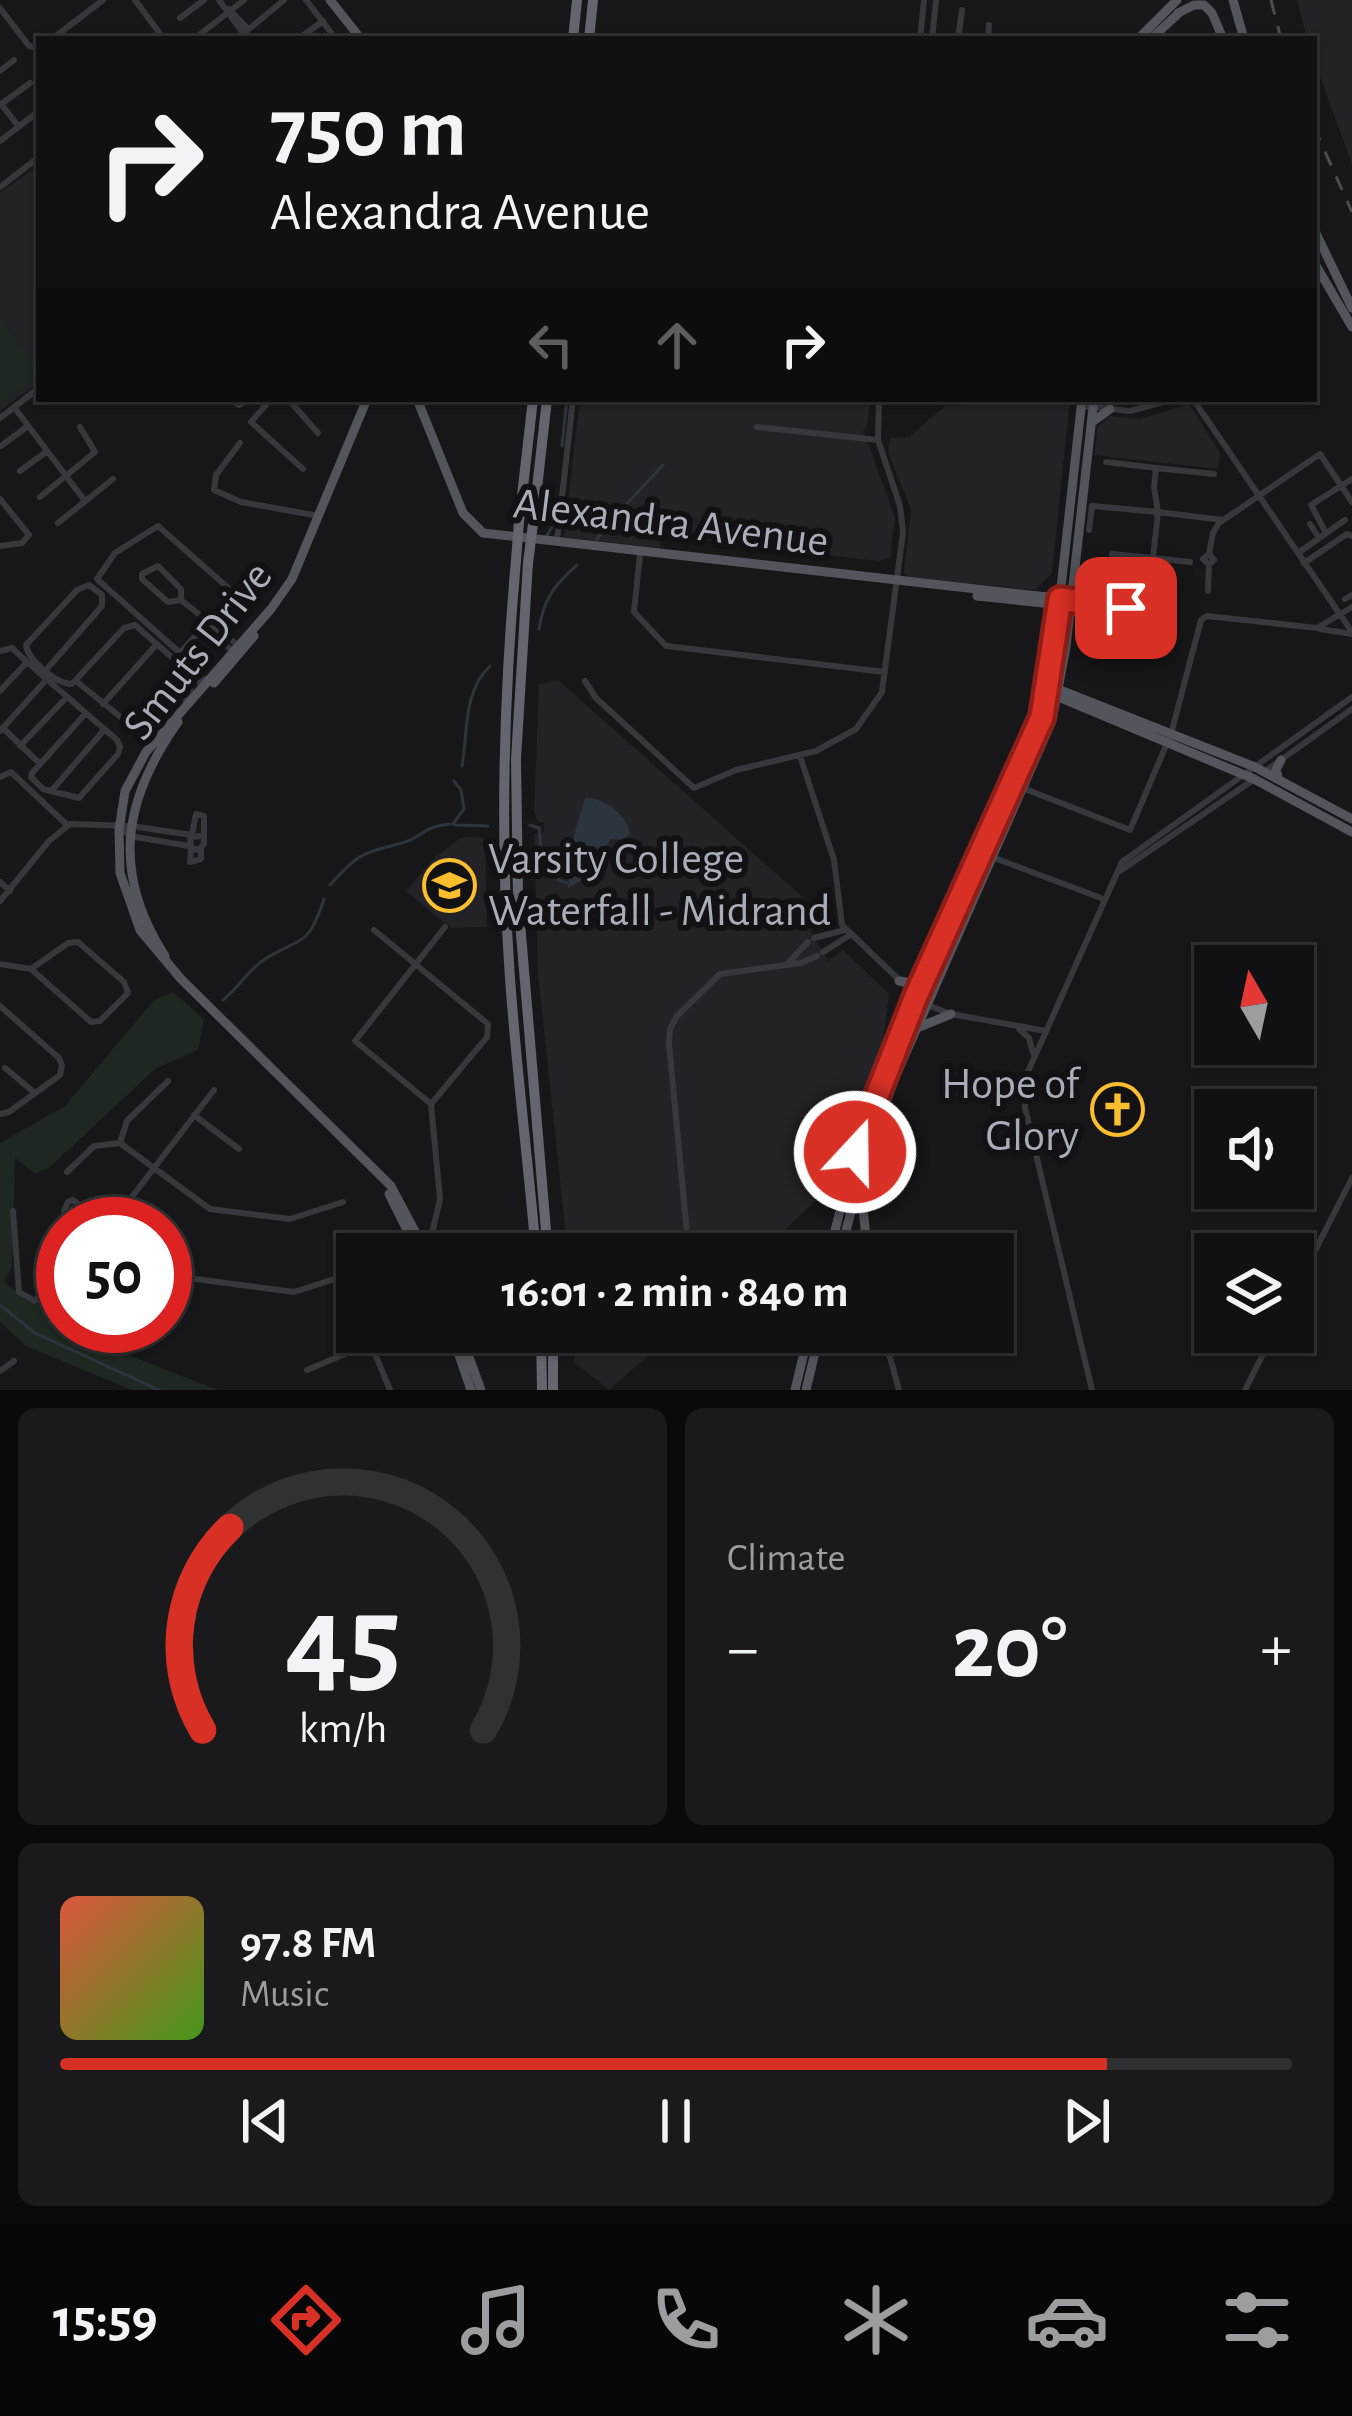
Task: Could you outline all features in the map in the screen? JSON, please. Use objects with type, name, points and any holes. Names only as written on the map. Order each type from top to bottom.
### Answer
[{"type":"highway","points":[[573,36],[577,0]]},
{"type":"highway","points":[[589,36],[593,0]]},
{"type":"highway","points":[[533,402],[526,523],[508,650],[506,899],[534,1233]]},
{"type":"highway","points":[[526,523],[546,402]]},
{"type":"highway","points":[[522,561],[516,759],[518,898],[546,1233]]},
{"type":"highway","points":[[542,1353],[542,1390]]},
{"type":"highway","points":[[553,1353],[553,1390]]},
{"type":"main road","points":[[1141,36],[1177,0]]},
{"type":"main road","points":[[1154,36],[1193,0]]},
{"type":"main road","points":[[1212,0],[1222,36]]},
{"type":"main road","points":[[1233,0],[1243,36]]},
{"type":"main road","points":[[332,2],[359,36]]},
{"type":"main road","points":[[1178,14],[1204,5],[1222,36]]},
{"type":"main road","points":[[1317,235],[1352,308]]},
{"type":"main road","points":[[1317,267],[1352,327]]},
{"type":"main road","name":"Smuts Drive","points":[[125,831],[152,760],[178,722],[299,577],[366,402]]},
{"type":"main road","name":"Alexandra Avenue","points":[[414,402],[463,513],[476,530],[501,538],[897,582],[1037,604],[1065,602]]},
{"type":"main road","points":[[1090,402],[1110,409]]},
{"type":"main road","points":[[845,1233],[861,1173],[916,1029],[1054,692],[1057,630],[1091,423],[1090,402]]},
{"type":"main road","points":[[834,1233],[855,1152],[916,996],[1025,789],[1054,692],[1090,402]]},
{"type":"main road","points":[[1091,423],[1110,409]]},
{"type":"main road","name":"Alexandra Avenue","points":[[931,587],[1065,602]]},
{"type":"main road","points":[[1037,604],[1049,613],[1057,630]]},
{"type":"main road","name":"Smuts Drive","points":[[125,831],[125,790],[132,774],[237,650]]},
{"type":"main road","points":[[1054,692],[1254,773],[1352,832]]},
{"type":"main road","points":[[1169,739],[1228,769],[1280,780],[1352,819]]},
{"type":"main road","points":[[1280,780],[1276,770],[1281,760]]},
{"type":"main road","points":[[1228,769],[1228,788]]},
{"type":"main road","points":[[125,831],[142,914],[181,979],[375,1168],[416,1231],[434,1230]]},
{"type":"main road","points":[[899,981],[913,983],[924,978]]},
{"type":"main road","points":[[916,1029],[951,1014]]},
{"type":"main road","points":[[375,1168],[411,1233]]},
{"type":"main road","points":[[861,1173],[865,1233]]},
{"type":"main road","points":[[458,1353],[471,1390]]},
{"type":"main road","points":[[468,1353],[481,1390]]},
{"type":"main road","points":[[795,1390],[804,1353]]},
{"type":"main road","points":[[806,1390],[815,1353]]},
{"type":"street","points":[[55,36],[90,4],[103,0]]},
{"type":"street","points":[[134,0],[162,36]]},
{"type":"street","points":[[180,18],[203,0]]},
{"type":"street","points":[[197,36],[226,7],[244,0]]},
{"type":"street","points":[[226,7],[242,34],[284,0]]},
{"type":"street","points":[[306,0],[334,36]]},
{"type":"street","points":[[920,36],[924,0]]},
{"type":"street","points":[[932,36],[937,0]]},
{"type":"street","points":[[0,8],[25,42],[36,48]]},
{"type":"street","points":[[958,36],[962,10]]},
{"type":"street","points":[[302,36],[323,21]]},
{"type":"street","points":[[988,36],[989,25]]},
{"type":"street","points":[[0,71],[14,60]]},
{"type":"street","points":[[20,127],[1,105],[30,83]]},
{"type":"street","points":[[0,141],[36,114]]},
{"type":"street","points":[[0,187],[36,159]]},
{"type":"street","points":[[0,418],[36,390]]},
{"type":"street","points":[[269,402],[251,422],[303,470]]},
{"type":"street","points":[[291,402],[318,433]]},
{"type":"street","points":[[557,544],[573,402]]},
{"type":"street","points":[[584,681],[596,698],[694,788],[736,770],[800,756],[856,729],[879,698],[886,672],[903,520],[878,440],[879,402]]},
{"type":"street","points":[[1110,409],[1130,411],[1163,402]]},
{"type":"street","points":[[1195,402],[1352,633]]},
{"type":"street","points":[[14,407],[86,501]]},
{"type":"street","points":[[1,446],[28,426]]},
{"type":"street","points":[[757,427],[878,440]]},
{"type":"street","points":[[40,497],[95,452],[80,428]]},
{"type":"street","points":[[240,442],[216,475],[214,490],[241,502],[321,513]]},
{"type":"street","points":[[20,472],[47,451]]},
{"type":"street","points":[[1208,590],[1209,565],[1203,559],[1209,554],[1214,530],[1320,454],[1352,502]]},
{"type":"street","points":[[1106,462],[1214,474]]},
{"type":"street","points":[[1153,558],[1156,468]]},
{"type":"street","points":[[58,523],[112,479]]},
{"type":"street","points":[[1323,535],[1311,505],[1352,479]]},
{"type":"street","points":[[0,499],[28,536],[22,543],[0,546]]},
{"type":"street","points":[[1089,530],[1093,506],[1223,520]]},
{"type":"street","points":[[1298,553],[1345,520]]},
{"type":"street","points":[[1310,524],[1323,535]]},
{"type":"street","points":[[161,526],[233,590],[231,600],[207,622],[178,653],[98,583],[97,576],[123,546],[161,526]]},
{"type":"street","points":[[1304,562],[1352,534]]},
{"type":"street","points":[[640,554],[632,605],[666,646],[886,672]]},
{"type":"street","points":[[1112,554],[1190,562]]},
{"type":"street","points":[[181,600],[182,589],[158,566],[142,574],[168,602],[181,600],[237,650]]},
{"type":"street","points":[[40,764],[1,730],[47,674],[102,606],[102,595],[91,585],[77,590],[26,645],[27,653],[47,674],[67,697],[86,713],[120,744],[113,760],[79,798],[44,789],[32,779],[40,764],[86,713]]},
{"type":"street","name":"Alexandra Avenue","points":[[1065,602],[1138,610]]},
{"type":"street","points":[[1317,628],[1352,607]]},
{"type":"street","points":[[1010,792],[1025,789],[1128,831],[1169,739],[1204,617],[1352,633]]},
{"type":"street","points":[[0,651],[12,647],[63,684],[76,681],[126,626],[139,627],[195,681],[215,671]]},
{"type":"street","points":[[103,704],[157,644]]},
{"type":"street","points":[[0,692],[27,662]]},
{"type":"street","points":[[76,681],[128,723],[181,668]]},
{"type":"street","points":[[178,715],[195,681]]},
{"type":"street","points":[[20,746],[67,697]]},
{"type":"street","points":[[1117,872],[1352,697]]},
{"type":"street","points":[[1092,1390],[1024,1108],[1023,1088],[1031,1062],[1102,899],[1126,858],[1352,710]]},
{"type":"street","points":[[53,789],[104,730]]},
{"type":"street","points":[[800,756],[834,860],[840,919],[847,933],[926,1004],[951,1014],[1046,1031]]},
{"type":"street","points":[[0,777],[11,772],[67,826]]},
{"type":"street","points":[[0,902],[67,826],[79,823],[201,848],[196,836]]},
{"type":"street","points":[[125,831],[196,836]]},
{"type":"street","points":[[190,848],[196,836]]},
{"type":"street","points":[[987,855],[1102,899]]},
{"type":"street","points":[[0,882],[10,891]]},
{"type":"street","points":[[433,1233],[440,1199],[431,1104],[355,1041],[445,927]]},
{"type":"street","points":[[374,930],[483,1016],[488,1029],[487,1037],[431,1104]]},
{"type":"street","points":[[787,964],[814,938],[847,933]]},
{"type":"street","points":[[687,1233],[670,1029],[720,974],[823,953],[847,933]]},
{"type":"street","points":[[814,938],[823,953]]},
{"type":"street","points":[[0,964],[31,969],[91,1022],[100,1021],[128,993],[124,982],[78,942],[68,943],[31,969]]},
{"type":"street","points":[[0,1006],[62,1063],[60,1075],[0,1114]]},
{"type":"street","points":[[1011,1025],[1029,1039],[1031,1062]]},
{"type":"street","points":[[4,1068],[35,1093]]},
{"type":"street","points":[[119,1143],[127,1121],[168,1081]]},
{"type":"street","points":[[130,1197],[214,1090]]},
{"type":"street","points":[[194,1115],[239,1148]]},
{"type":"street","points":[[67,1172],[94,1146],[119,1143],[200,1205],[222,1211],[290,1220],[343,1202]]},
{"type":"street","points":[[1314,1255],[1352,1178]]},
{"type":"street","points":[[14,1211],[15,1280],[22,1294],[36,1301]]},
{"type":"street","points":[[192,1279],[294,1292],[336,1279]]},
{"type":"street","points":[[307,1370],[347,1353]]},
{"type":"street","points":[[374,1353],[390,1390]]},
{"type":"street","points":[[887,1353],[899,1390]]},
{"type":"street","points":[[1245,1390],[1264,1353]]},
{"type":"street","points":[[0,1371],[14,1361]]},
{"type":"shaded area","points":[[1297,0],[1352,0],[1352,164],[1317,68],[1317,36],[1306,36]]},
{"type":"shaded area","points":[[36,167],[36,384],[0,411],[0,193]]},
{"type":"shaded area","points":[[0,318],[36,374],[31,383],[0,403]]},
{"type":"shaded area","points":[[580,402],[870,402],[863,430],[895,517],[890,558],[878,561],[662,535],[660,548],[564,537]]},
{"type":"shaded area","points":[[1070,402],[1052,573],[1035,590],[909,577],[904,572],[911,510],[888,452],[890,438],[909,437],[945,406]]},
{"type":"shaded area","points":[[1189,404],[1220,453],[1218,469],[1094,455],[1098,426],[1110,416],[1139,419]]},
{"type":"shaded area","points":[[558,680],[823,915],[812,921],[815,927],[810,931],[828,961],[843,950],[889,994],[883,1043],[827,1190],[781,1233],[566,1233],[538,974],[534,834],[544,832],[544,822],[538,822],[534,811],[539,684]]},
{"type":"shaded area","points":[[585,798],[614,808],[630,833],[623,840],[611,839],[601,853],[591,857],[581,874],[584,879],[568,888],[574,835]]},
{"type":"shaded area","name":"Varsity College Waterfall - Midrand","points":[[462,837],[485,838],[487,927],[451,928],[406,891],[434,858]]},
{"type":"shaded area","points":[[173,992],[204,1019],[198,1050],[155,1069],[51,1166],[35,1174],[15,1158],[12,1267],[3,1282],[36,1303],[36,1350],[0,1322],[0,1143],[65,1106],[154,1000]]},
{"type":"shaded area","points":[[43,1353],[123,1353],[218,1390],[132,1390]]},
{"type":"shaded area","points":[[573,1353],[651,1353],[609,1390],[574,1362]]},
{"type":"waterway","points":[[562,446],[567,402]]},
{"type":"waterway","points":[[622,509],[663,465]]},
{"type":"waterway","points":[[597,539],[617,516]]},
{"type":"waterway","points":[[547,535],[555,523]]},
{"type":"waterway","points":[[539,629],[551,593],[577,565]]},
{"type":"waterway","points":[[462,766],[471,700],[490,666]]},
{"type":"waterway","points":[[330,885],[362,856],[453,824],[464,809],[454,781]]},
{"type":"waterway","points":[[455,825],[488,826]]},
{"type":"waterway","points":[[530,825],[539,828],[548,869],[567,883]]},
{"type":"waterway","points":[[223,1000],[259,963],[308,933],[324,899]]},
{"type":"waterway","points":[[0,1305],[35,1333],[159,1390]]},
{"type":"railway","points":[[1271,0],[1280,36]]},
{"type":"railway","points":[[1317,134],[1352,212]]},
{"type":"place","name":"Varsity College Waterfall - Midrand","points":[[449,885]]},
{"type":"place","name":"Hope of Glory","points":[[1118,1110]]},
{"type":"route","points":[[855,1152],[916,996],[1042,717],[1060,599],[1126,608]]}]
